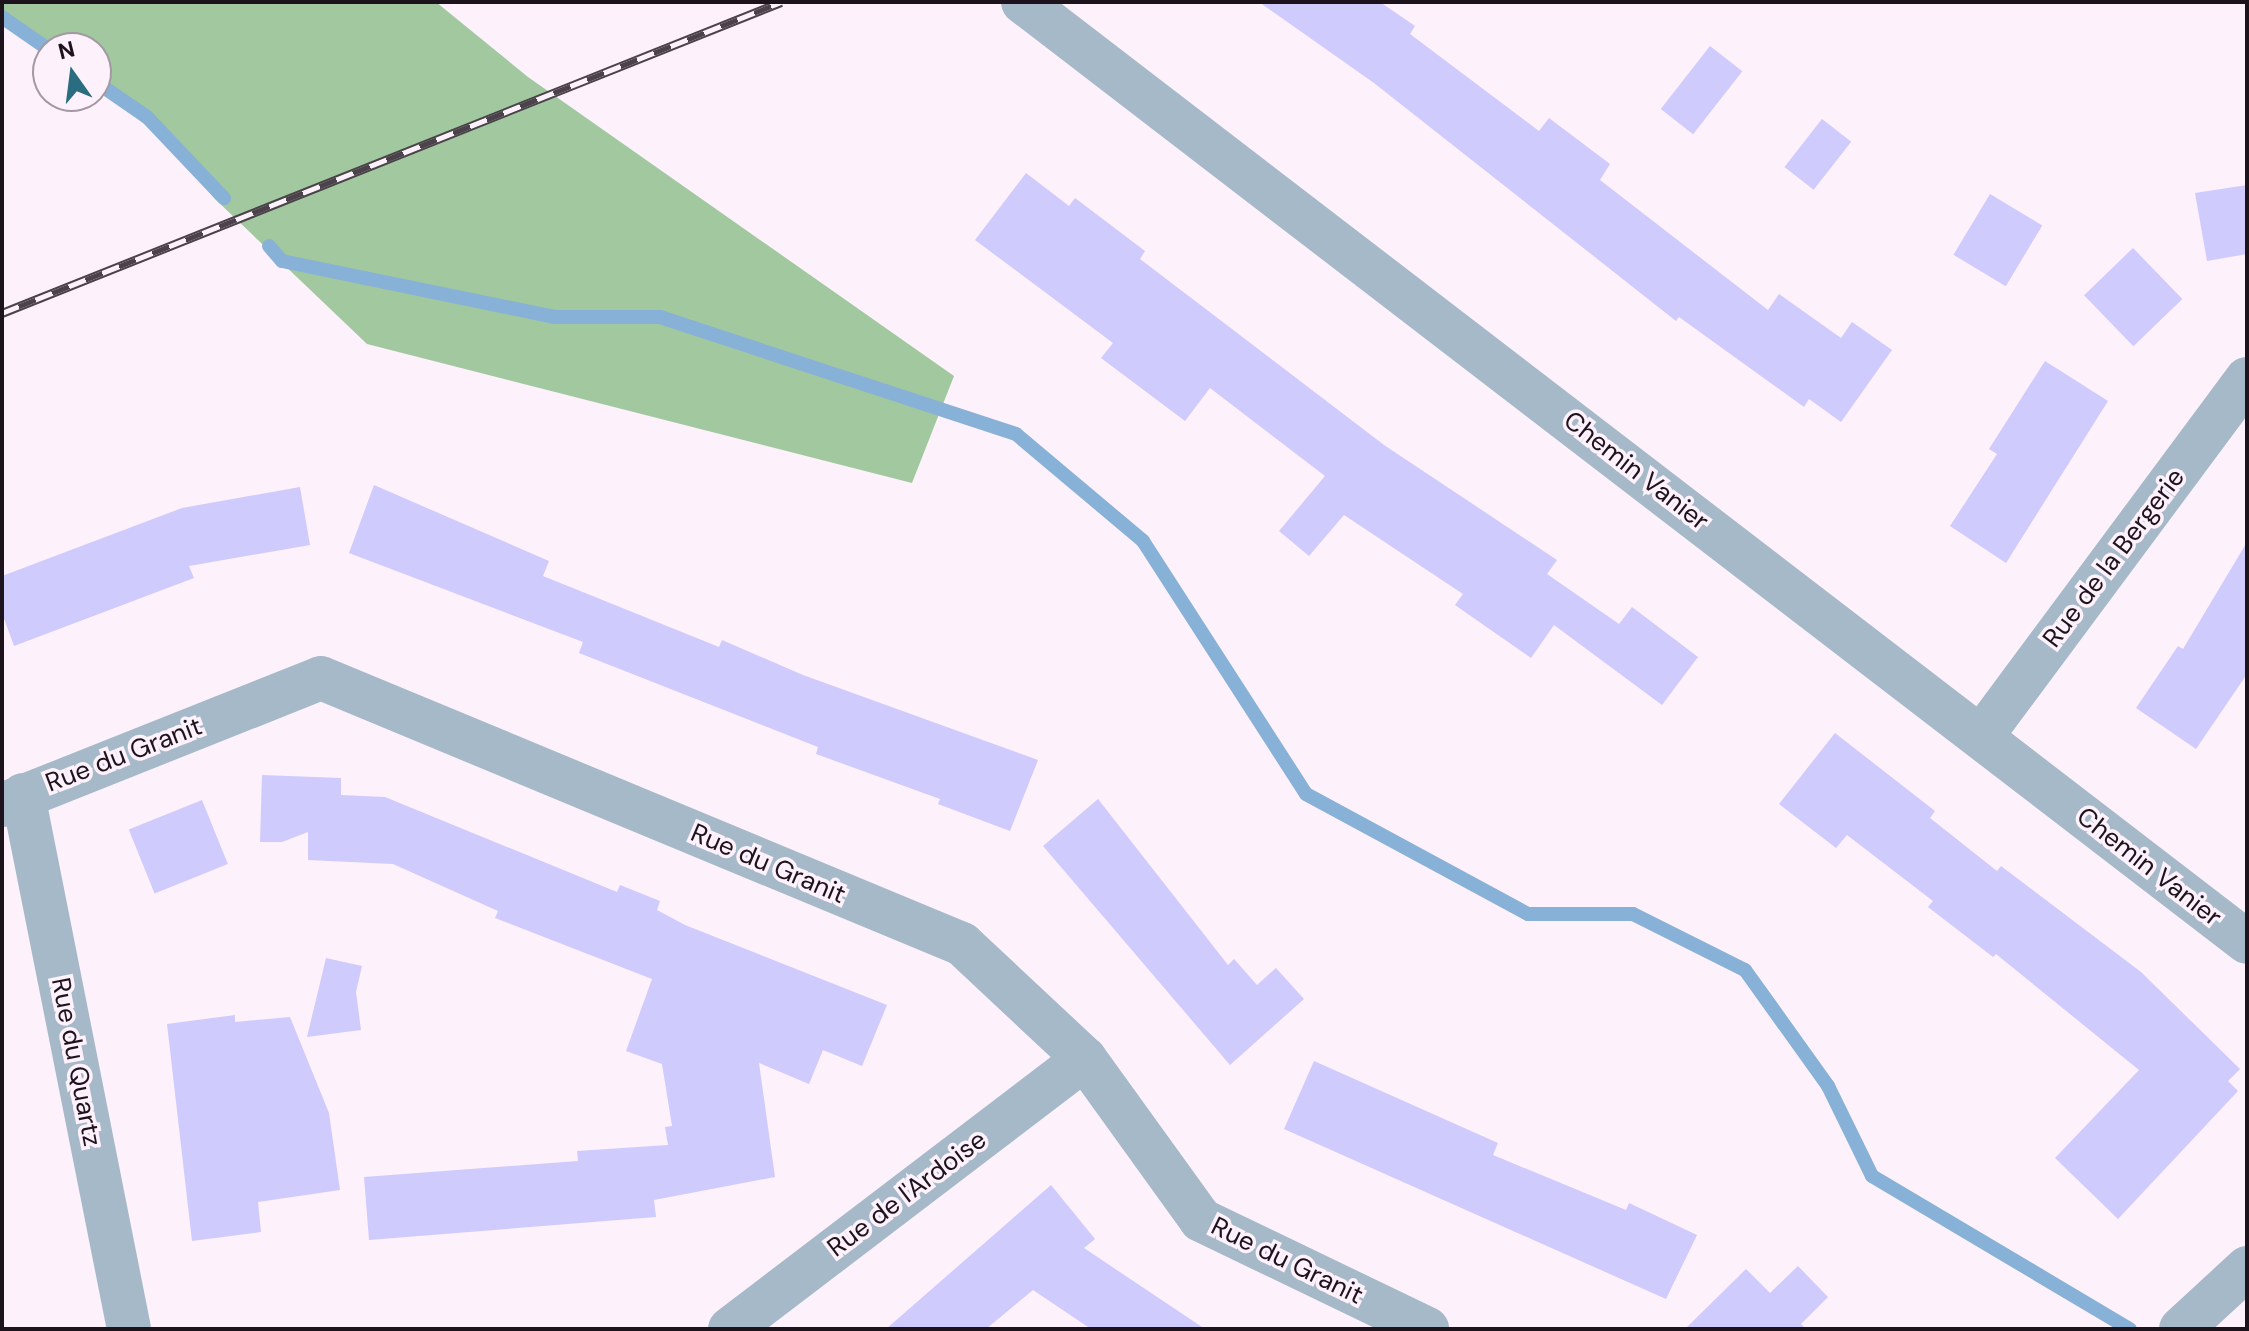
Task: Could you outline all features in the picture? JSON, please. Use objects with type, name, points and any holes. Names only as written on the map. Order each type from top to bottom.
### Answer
[{"type":"street","name":"Chemin Vanier","points":[[1023,2],[2247,942]]},
{"type":"street","name":"Rue de la Bergerie","points":[[1981,737],[2247,379]]},
{"type":"street","name":"Rue du Granit","points":[[13,800],[321,678],[962,944],[1085,1059],[1201,1220],[1427,1329]]},
{"type":"street","name":"Rue du Quartz","points":[[13,800],[129,1329]]},
{"type":"street","name":"Rue de l'Ardoise","points":[[730,1329],[1085,1059]]},
{"type":"street","points":[[2181,1329],[2247,1268]]},
{"type":"green space","points":[[2,2],[436,2],[528,77],[954,376],[912,483],[367,344],[215,199],[147,117],[112,93],[112,32],[32,32],[32,38],[2,17]]},
{"type":"building","points":[[1259,2],[1380,2],[1415,26],[1410,34],[1539,131],[1549,118],[1610,164],[1600,180],[1768,310],[1779,294],[1841,338],[1852,322],[1892,350],[1841,422],[1809,399],[1804,407],[1679,317],[1676,321],[1374,83]]},
{"type":"building","points":[[1710,46],[1742,71],[1693,134],[1661,109]]},
{"type":"building","points":[[1822,119],[1851,142],[1814,190],[1784,167]]},
{"type":"building","points":[[1026,173],[1069,206],[1075,198],[1145,251],[1140,259],[1384,445],[1557,560],[1547,574],[1619,624],[1632,607],[1698,657],[1662,705],[1554,625],[1531,658],[1455,605],[1463,594],[1344,515],[1309,556],[1279,531],[1325,476],[1210,388],[1185,421],[1101,358],[1113,343],[975,240]]},
{"type":"building","points":[[2247,185],[2247,254],[2207,261],[2195,193]]},
{"type":"building","points":[[1990,194],[2042,225],[2006,286],[1953,255]]},
{"type":"building","points":[[2133,248],[2182,299],[2133,346],[2084,295]]},
{"type":"building","points":[[2045,361],[2108,401],[2006,563],[1950,526],[1997,454],[1989,449]]},
{"type":"building","points":[[374,485],[549,561],[543,576],[719,647],[722,640],[803,675],[1038,760],[1010,831],[938,804],[940,799],[816,754],[818,747],[579,653],[583,642],[349,553]]},
{"type":"building","points":[[300,487],[310,545],[189,566],[194,578],[14,646],[2,613],[2,576],[182,508]]},
{"type":"building","points":[[2247,542],[2247,674],[2196,749],[2136,708],[2178,646],[2183,649]]},
{"type":"building","points":[[1835,733],[1935,811],[1930,818],[1997,871],[2001,866],[2141,972],[2240,1069],[2228,1081],[2238,1091],[2118,1219],[2055,1158],[2139,1070],[1996,954],[1993,957],[1928,907],[1933,901],[1847,835],[1836,848],[1779,804]]},
{"type":"building","points":[[262,775],[341,778],[341,795],[385,797],[617,892],[620,885],[660,901],[657,910],[685,925],[887,1005],[862,1066],[823,1050],[809,1084],[759,1063],[775,1177],[654,1200],[656,1217],[369,1240],[364,1177],[578,1161],[577,1151],[668,1145],[665,1127],[672,1126],[662,1064],[626,1051],[652,979],[495,918],[498,911],[393,864],[308,860],[308,832],[282,842],[260,842]]},
{"type":"building","points":[[1098,799],[1228,965],[1234,959],[1257,985],[1276,968],[1304,999],[1230,1065],[1043,846]]},
{"type":"building","points":[[202,800],[228,864],[155,894],[129,830]]},
{"type":"building","points":[[326,958],[362,966],[356,992],[361,1030],[307,1037]]},
{"type":"building","points":[[235,1015],[235,1022],[290,1017],[329,1113],[340,1190],[258,1202],[261,1232],[192,1241],[167,1024]]},
{"type":"building","points":[[1314,1061],[1498,1143],[1493,1155],[1626,1210],[1629,1203],[1697,1235],[1666,1299],[1284,1129]]},
{"type":"building","points":[[1051,1185],[1095,1239],[1084,1248],[1205,1329],[1091,1329],[1033,1290],[986,1329],[886,1329]]},
{"type":"building","points":[[1798,1266],[1828,1297],[1801,1324],[1806,1329],[1685,1329],[1746,1269],[1770,1293]]},
{"type":"waterway","points":[[2,17],[32,38]]},
{"type":"waterway","points":[[112,93],[147,117],[224,198]]},
{"type":"waterway","points":[[269,246],[282,261],[555,317],[660,317],[1016,434],[1143,541],[1306,794],[1528,914],[1633,914],[1745,970],[1828,1086],[1872,1176],[2130,1329]]},
{"type":"railway","points":[[2,313],[781,2]]}]
